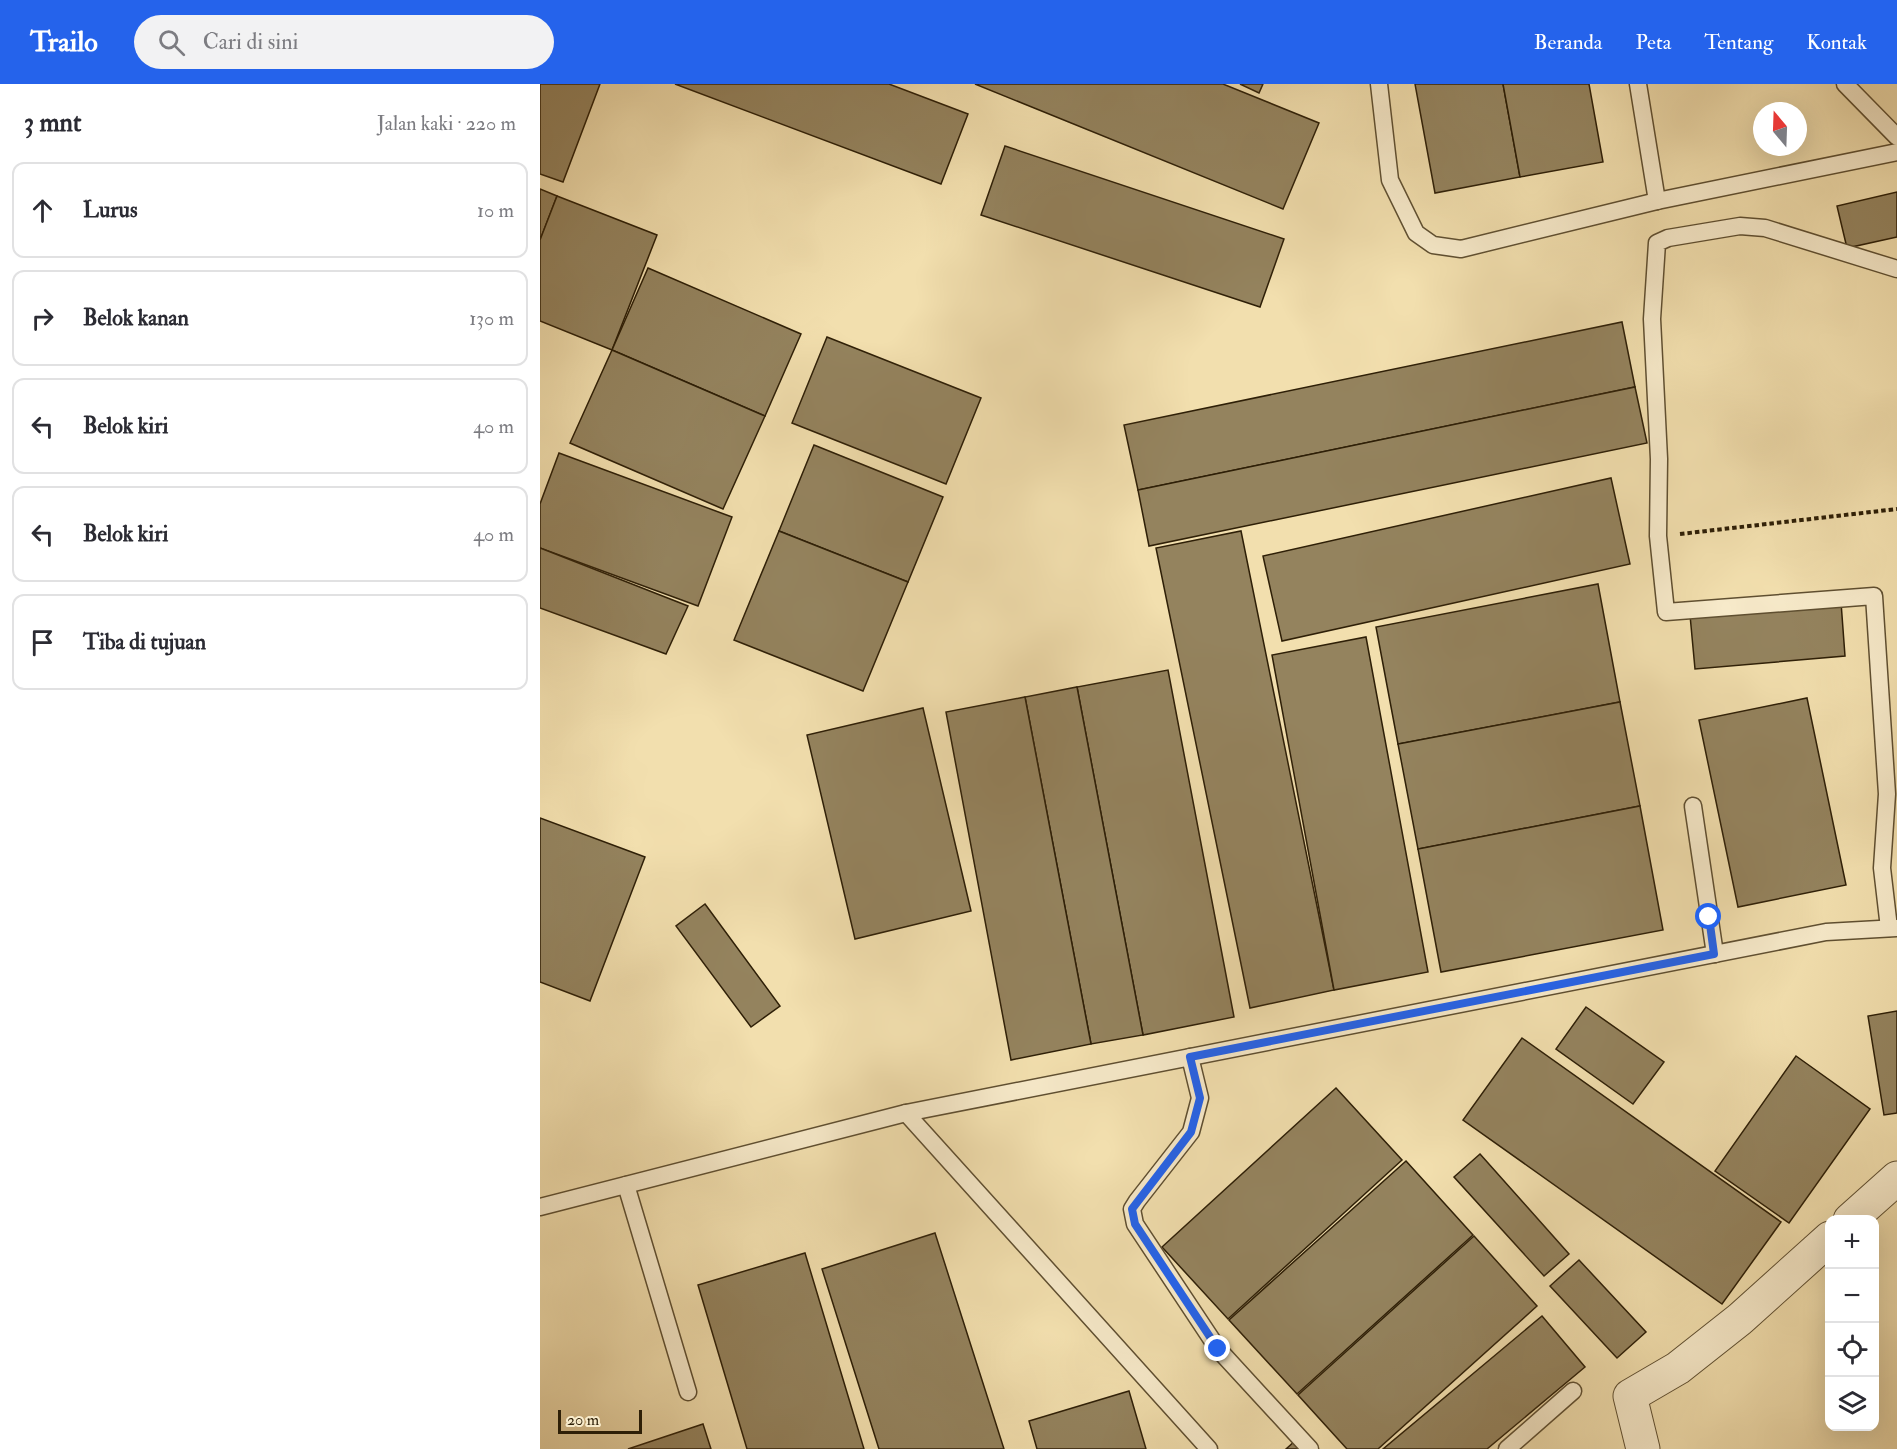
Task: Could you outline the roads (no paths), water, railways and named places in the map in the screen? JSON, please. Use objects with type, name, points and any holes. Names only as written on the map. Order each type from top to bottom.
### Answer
[{"type":"street","points":[[1856,1215],[1897,1178]]},
{"type":"street","points":[[1643,1449],[1630,1396],[1678,1368],[1740,1319],[1825,1242]]},
{"type":"lane","points":[[1378,84],[1390,180],[1416,233],[1433,245],[1461,249],[1657,201],[1897,152]]},
{"type":"lane","points":[[1638,84],[1657,201]]},
{"type":"lane","points":[[1845,84],[1897,137]]},
{"type":"lane","points":[[540,1207],[906,1113],[1826,932],[1893,928],[1882,868],[1887,795],[1874,596],[1666,612],[1658,537],[1659,459],[1652,319],[1657,243],[1668,238],[1740,226],[1765,228],[1897,269]]},
{"type":"lane","points":[[1693,806],[1714,954]]},
{"type":"lane","points":[[1190,1057],[1200,1098],[1191,1132],[1132,1209],[1135,1224],[1218,1349],[1310,1449]]},
{"type":"lane","points":[[906,1113],[1209,1449]]},
{"type":"lane","points":[[626,1185],[688,1392]]},
{"type":"lane","points":[[1507,1449],[1574,1391]]}]
